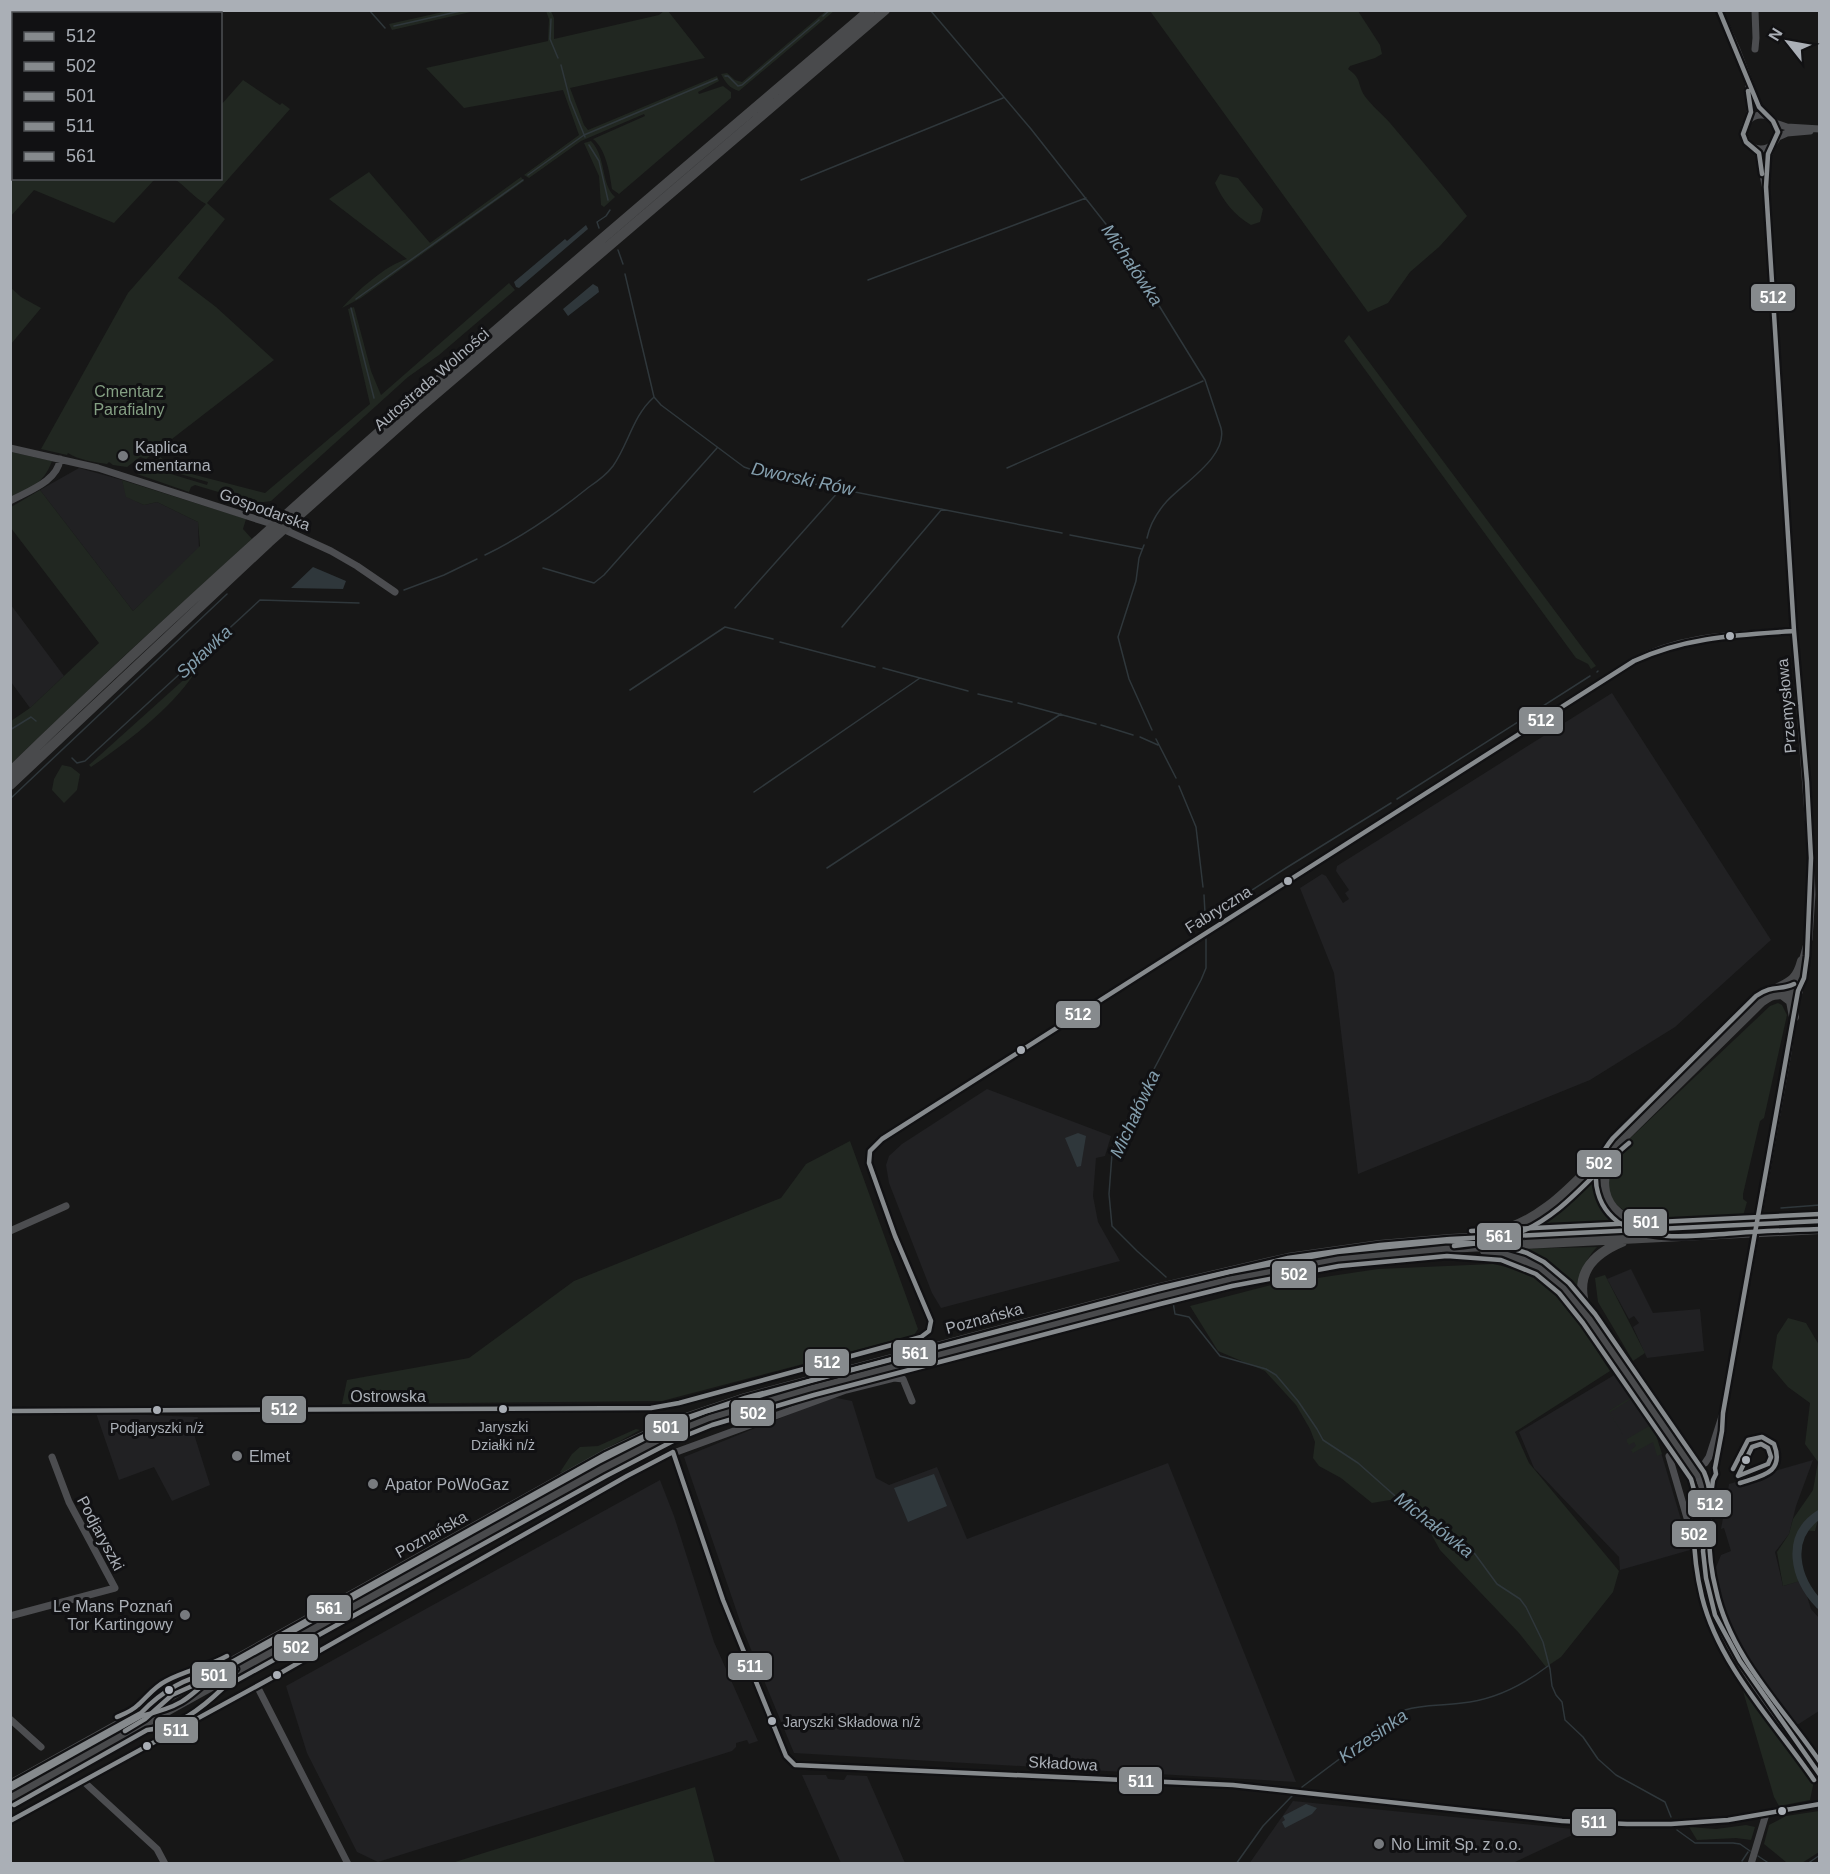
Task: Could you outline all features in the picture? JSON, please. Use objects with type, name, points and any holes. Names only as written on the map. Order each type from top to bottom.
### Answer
[{"type":"highway","name":"Autostrada Wolności","points":[[10,772],[224,571],[401,411],[870,10]]},
{"type":"highway","name":"Autostrada Wolności","points":[[10,785],[252,558],[417,410],[885,10]]},
{"type":"highway","points":[[1449,1243],[1502,1230],[1530,1220],[1558,1199],[1761,1002],[1771,994],[1783,989],[1796,977],[1802,961]]},
{"type":"highway","points":[[1783,989],[1793,994],[1798,991]]},
{"type":"highway","points":[[1783,989],[1791,1001],[1794,1017]]},
{"type":"highway","points":[[1624,1137],[1612,1151],[1604,1169],[1604,1188],[1611,1204],[1623,1216],[1636,1222],[1680,1228]]},
{"type":"highway","name":"Poznańska","points":[[193,1690],[606,1454],[667,1425],[711,1408],[810,1379],[1232,1270],[1339,1250],[1820,1221]]},
{"type":"highway","name":"Poznańska","points":[[193,1690],[672,1433],[710,1418],[812,1388],[1230,1279],[1338,1259],[1449,1243],[1640,1238],[1820,1229]]},
{"type":"highway","points":[[1589,1318],[1582,1292],[1583,1279],[1588,1267],[1606,1249],[1640,1238]]},
{"type":"highway","points":[[1449,1243],[1496,1252],[1528,1262],[1559,1283],[1589,1318],[1699,1469]]},
{"type":"highway","points":[[642,1427],[653,1428],[667,1425]]},
{"type":"highway","points":[[532,1495],[552,1476]]},
{"type":"highway","points":[[10,1785],[193,1690]]},
{"type":"highway","points":[[10,1798],[193,1690]]},
{"type":"street","points":[[1719,10],[1748,80],[1751,105],[1749,120],[1743,129],[1748,145],[1756,149],[1772,146],[1778,136],[1775,123]]},
{"type":"street","points":[[1755,10],[1755,48]]},
{"type":"street","points":[[1748,80],[1764,115],[1775,123],[1787,127],[1818,129]]},
{"type":"street","points":[[1749,120],[1764,115]]},
{"type":"street","points":[[1778,136],[1818,129]]},
{"type":"street","name":"Przemysłowa","points":[[1772,146],[1768,156],[1766,187],[1812,901],[1809,946],[1803,981],[1798,991]]},
{"type":"street","name":"Przemysłowa","points":[[1756,149],[1766,187]]},
{"type":"street","name":"Gospodarska","points":[[10,448],[127,476],[254,517],[305,538],[357,566],[395,592]]},
{"type":"street","points":[[10,501],[49,479],[59,467],[60,459]]},
{"type":"street","name":"Fabryczna","points":[[900,1343],[927,1334],[931,1321],[870,1167],[868,1157],[870,1151],[882,1139],[1626,665],[1660,649],[1692,640],[1794,631]]},
{"type":"street","name":"Przemysłowa","points":[[1713,1480],[1716,1474],[1724,1413],[1794,1017],[1798,981],[1809,936]]},
{"type":"street","points":[[10,1231],[66,1206]]},
{"type":"street","name":"Ostrowska","points":[[10,1411],[651,1408],[679,1403],[900,1343]]},
{"type":"street","points":[[10,1821],[126,1759],[673,1452],[846,1390],[894,1378],[903,1379],[912,1401]]},
{"type":"street","name":"Przemysłowa","points":[[1703,1551],[1705,1498],[1699,1469],[1718,1432],[1724,1413]]},
{"type":"street","name":"Składowa","points":[[673,1452],[723,1600],[786,1756],[795,1765],[1233,1785],[1562,1821],[1646,1825],[1700,1822],[1766,1814],[1817,1804]]},
{"type":"street","points":[[1669,1456],[1694,1542],[1703,1551]]},
{"type":"street","name":"Podjaryszki","points":[[10,1616],[115,1588],[69,1502],[52,1457]]},
{"type":"street","points":[[1715,1468],[1711,1464],[1699,1469],[1707,1482],[1713,1480],[1703,1551],[1710,1599],[1724,1635],[1740,1661],[1820,1776]]},
{"type":"street","points":[[257,1686],[348,1863]]},
{"type":"street","points":[[10,1719],[42,1747]]},
{"type":"street","points":[[1804,1753],[1820,1768]]},
{"type":"street","points":[[82,1781],[157,1849],[165,1863]]},
{"type":"street","points":[[1751,1863],[1766,1814]]},
{"type":"shaded area","points":[[586,225],[588,229],[519,288],[516,287],[514,282],[565,239],[567,241]]},
{"type":"shaded area","points":[[593,284],[598,287],[599,292],[568,316],[563,309]]},
{"type":"shaded area","points":[[79,468],[122,480],[127,497],[144,505],[157,502],[198,522],[199,549],[133,611],[40,490]]},
{"type":"shaded area","points":[[313,567],[346,581],[343,589],[291,588]]},
{"type":"shaded area","points":[[11,605],[64,676],[30,708],[11,682]]},
{"type":"shaded area","points":[[1612,693],[1771,940],[1675,1027],[1590,1080],[1358,1174],[1334,973],[1300,888],[1322,874],[1326,876],[1343,903],[1349,899],[1345,893],[1349,890],[1336,871],[1337,866]]},
{"type":"shaded area","points":[[987,1089],[1111,1136],[1105,1156],[1096,1158],[1093,1196],[1098,1222],[1120,1261],[941,1308],[932,1293],[889,1183],[886,1165],[889,1156],[902,1144]]},
{"type":"shaded area","points":[[1078,1133],[1086,1136],[1081,1166],[1077,1167],[1065,1138]]},
{"type":"shaded area","points":[[1631,1269],[1653,1313],[1700,1309],[1704,1351],[1647,1358],[1633,1327],[1639,1323],[1634,1316],[1629,1319],[1607,1279]]},
{"type":"shaded area","points":[[1616,1374],[1655,1432],[1690,1550],[1620,1570],[1619,1557],[1534,1468],[1519,1432]]},
{"type":"shaded area","points":[[832,1397],[852,1401],[876,1478],[889,1485],[937,1467],[967,1539],[1168,1463],[1296,1782],[794,1753],[743,1630],[684,1457]]},
{"type":"shaded area","points":[[96,1413],[198,1417],[194,1434],[210,1485],[172,1501],[154,1467],[119,1480]]},
{"type":"shaded area","points":[[1813,1460],[1796,1506],[1789,1534],[1775,1552],[1783,1586],[1802,1580],[1811,1609],[1819,1618],[1819,1711],[1794,1727],[1754,1672],[1731,1630],[1714,1572],[1721,1555],[1731,1551],[1724,1528],[1721,1529],[1729,1484]]},
{"type":"shaded area","points":[[934,1474],[947,1506],[908,1522],[894,1488]]},
{"type":"shaded area","points":[[660,1480],[674,1516],[714,1642],[758,1741],[749,1744],[747,1740],[736,1743],[732,1751],[378,1862],[357,1852],[307,1753],[286,1686]]},
{"type":"shaded area","points":[[802,1775],[826,1775],[828,1779],[844,1780],[847,1775],[867,1776],[905,1863],[841,1863]]},
{"type":"shaded area","points":[[1293,1801],[1583,1830],[1513,1863],[1249,1864]]},
{"type":"shaded area","points":[[1306,1804],[1317,1808],[1312,1814],[1285,1828],[1282,1822],[1285,1820],[1283,1816]]},
{"type":"green space","points":[[452,10],[475,11],[392,30],[389,24]]},
{"type":"green space","points":[[546,11],[551,11],[554,18],[554,39],[668,11],[705,58],[570,88],[588,130],[717,76],[719,81],[698,92],[699,94],[723,86],[731,92],[731,98],[619,194],[612,189],[604,155],[593,139],[645,116],[644,114],[581,141],[529,178],[524,175],[579,135],[563,90],[464,108],[426,68],[548,41],[549,19]]},
{"type":"green space","points":[[826,11],[834,11],[739,91],[726,83],[721,74],[727,73],[735,80],[742,82]]},
{"type":"green space","points":[[1150,11],[1358,11],[1380,45],[1382,54],[1350,66],[1348,69],[1357,78],[1367,99],[1390,123],[1467,216],[1439,247],[1410,272],[1388,303],[1368,312]]},
{"type":"green space","name":"Cmentarz Parafialny","points":[[243,80],[280,105],[282,103],[290,109],[207,203],[225,219],[178,278],[216,307],[274,360],[146,459],[140,457],[127,467],[41,449],[128,293],[206,204],[175,180],[222,180],[222,104]]},
{"type":"green space","points":[[12,119],[12,180],[154,180],[114,223],[34,190],[11,216],[10,121]]},
{"type":"green space","points":[[591,141],[599,155],[607,185],[615,197],[604,207],[601,205],[599,176],[584,143]]},
{"type":"green space","points":[[369,172],[430,243],[521,177],[524,181],[361,298],[342,308],[372,279],[407,259],[329,199]]},
{"type":"green space","points":[[1220,174],[1238,178],[1263,209],[1260,222],[1251,225],[1230,207],[1215,183]]},
{"type":"green space","points":[[509,283],[515,290],[439,355],[408,377],[271,501],[257,503],[253,512],[222,502],[225,494],[195,485],[189,492],[137,474],[144,464],[155,461],[171,474],[207,485],[208,482],[173,472],[156,457],[158,455],[176,470],[265,493],[370,404],[348,309],[354,307],[371,371],[381,395]]},
{"type":"green space","points":[[10,287],[21,297],[41,308],[11,344]]},
{"type":"green space","points":[[1349,335],[1596,666],[1591,669],[1588,664],[1576,658],[1344,341]]},
{"type":"green space","points":[[11,452],[52,461],[41,480],[11,498]]},
{"type":"green space","points":[[122,480],[246,519],[243,529],[252,539],[11,764],[11,721],[30,708],[99,643],[11,528],[11,507],[40,490],[133,611],[200,546],[198,522],[157,502],[144,505],[126,497]]},
{"type":"green space","points":[[199,666],[178,694],[151,721],[91,767],[89,765]]},
{"type":"green space","points":[[62,765],[71,767],[80,774],[77,790],[64,803],[52,790],[54,779]]},
{"type":"green space","points":[[1778,1003],[1782,1005],[1787,1015],[1764,1118],[1760,1121],[1743,1194],[1743,1199],[1747,1202],[1743,1216],[1652,1221],[1634,1216],[1618,1205],[1607,1190],[1606,1181],[1609,1168],[1622,1146],[1770,1006]]},
{"type":"green space","points":[[850,1141],[918,1329],[914,1335],[662,1401],[342,1404],[347,1380],[469,1358],[574,1281],[781,1198],[806,1164]]},
{"type":"green space","points":[[1596,1169],[1600,1198],[1618,1221],[1616,1223],[1517,1230],[1551,1212]]},
{"type":"green space","points":[[1597,1247],[1583,1268],[1578,1293],[1508,1251],[1509,1249]]},
{"type":"green space","points":[[1493,1264],[1520,1271],[1536,1278],[1549,1288],[1583,1328],[1610,1371],[1515,1432],[1529,1463],[1619,1571],[1613,1592],[1561,1657],[1546,1667],[1519,1633],[1440,1550],[1425,1523],[1403,1510],[1396,1499],[1372,1503],[1341,1478],[1319,1466],[1313,1458],[1315,1442],[1296,1405],[1265,1371],[1218,1351],[1190,1306],[1271,1285],[1378,1269]]},
{"type":"green space","points":[[1605,1275],[1645,1353],[1633,1361],[1598,1302],[1595,1278]]},
{"type":"green space","points":[[1788,1318],[1806,1323],[1819,1345],[1820,1512],[1815,1531],[1799,1530],[1795,1556],[1800,1581],[1783,1586],[1777,1552],[1789,1534],[1793,1519],[1813,1490],[1818,1462],[1805,1444],[1810,1403],[1788,1387],[1772,1368],[1777,1335]]},
{"type":"green space","points":[[1616,1374],[1655,1432],[1662,1454],[1657,1456],[1653,1442],[1633,1453],[1631,1450],[1636,1446],[1634,1442],[1629,1445],[1627,1439],[1649,1426],[1631,1399],[1610,1412],[1623,1435],[1609,1411],[1630,1398]]},
{"type":"green space","points":[[636,1429],[640,1430],[562,1473],[560,1472],[572,1454],[580,1447],[598,1446]]},
{"type":"green space","points":[[1742,1677],[1814,1781],[1810,1800],[1779,1806],[1774,1797],[1743,1691]]},
{"type":"green space","points":[[695,1787],[715,1863],[452,1863]]},
{"type":"green space","points":[[1819,1811],[1819,1852],[1802,1863],[1786,1862],[1764,1844],[1769,1825],[1786,1816]]},
{"type":"green space","points":[[1746,1825],[1755,1827],[1751,1840],[1736,1838],[1697,1840],[1689,1827],[1716,1829]]},
{"type":"waterway","points":[[369,10],[385,28]]},
{"type":"waterway","points":[[394,26],[465,10]]},
{"type":"waterway","points":[[823,16],[830,10]]},
{"type":"waterway","name":"Michałówka","points":[[930,10],[1031,129],[1109,228],[1205,380],[1221,428],[1218,449],[1203,468],[1164,505],[1152,523],[1147,538]]},
{"type":"waterway","name":"Dworski Rów","points":[[551,19],[550,39],[558,58]]},
{"type":"waterway","points":[[725,76],[728,76],[738,86],[742,85],[819,20]]},
{"type":"waterway","name":"Dworski Rów","points":[[561,65],[570,100],[585,137]]},
{"type":"waterway","points":[[528,175],[584,135],[717,79]]},
{"type":"waterway","points":[[801,180],[1003,98]]},
{"type":"waterway","name":"Dworski Rów","points":[[589,145],[599,161],[608,200]]},
{"type":"waterway","points":[[356,299],[523,180]]},
{"type":"waterway","points":[[868,280],[1086,198]]},
{"type":"waterway","name":"Dworski Rów","points":[[599,228],[597,222],[610,210]]},
{"type":"waterway","name":"Dworski Rów","points":[[618,250],[623,264]]},
{"type":"waterway","name":"Dworski Rów","points":[[625,274],[654,397],[661,405],[744,467],[764,474],[1062,533]]},
{"type":"waterway","points":[[351,308],[374,398]]},
{"type":"waterway","points":[[1007,468],[1203,381]]},
{"type":"waterway","name":"Spławka","points":[[485,555],[539,524],[605,475],[618,458],[640,413],[653,398]]},
{"type":"waterway","points":[[543,568],[594,583],[604,575],[717,448]]},
{"type":"waterway","points":[[735,608],[840,490]]},
{"type":"waterway","points":[[842,627],[942,509]]},
{"type":"waterway","name":"Dworski Rów","points":[[1070,535],[1142,549]]},
{"type":"waterway","name":"Michałówka","points":[[1144,545],[1139,558],[1136,581],[1118,637],[1129,679],[1152,730]]},
{"type":"waterway","name":"Spławka","points":[[404,590],[444,575],[477,559]]},
{"type":"waterway","points":[[10,799],[227,594]]},
{"type":"waterway","name":"Spławka","points":[[72,758],[77,763],[85,761],[260,600],[359,603]]},
{"type":"waterway","points":[[630,690],[725,627],[773,639]]},
{"type":"waterway","points":[[780,642],[875,667]]},
{"type":"waterway","points":[[883,668],[968,691]]},
{"type":"waterway","points":[[1397,799],[1590,676]]},
{"type":"waterway","points":[[754,792],[920,678]]},
{"type":"waterway","points":[[978,694],[1012,702]]},
{"type":"waterway","points":[[1018,703],[1096,724]]},
{"type":"waterway","points":[[827,868],[1061,714]]},
{"type":"waterway","name":"Spławka","points":[[10,730],[31,717],[36,721]]},
{"type":"waterway","points":[[1101,725],[1133,735]]},
{"type":"waterway","points":[[1140,737],[1158,745]]},
{"type":"waterway","name":"Michałówka","points":[[1156,739],[1176,778]]},
{"type":"waterway","name":"Michałówka","points":[[1179,786],[1196,827],[1203,887]]},
{"type":"waterway","points":[[1205,924],[1232,903],[1391,803]]},
{"type":"waterway","name":"Michałówka","points":[[1204,895],[1205,913]]},
{"type":"waterway","name":"Michałówka","points":[[1205,921],[1205,927]]},
{"type":"waterway","name":"Michałówka","points":[[1166,1277],[1112,1226],[1109,1194],[1112,1154],[1115,1143],[1201,980],[1206,968],[1206,939]]},
{"type":"waterway","points":[[1781,1208],[1820,1205]]},
{"type":"waterway","name":"Michałówka","points":[[1173,1302],[1175,1314],[1189,1317],[1220,1356],[1266,1369],[1276,1375],[1298,1401],[1323,1440],[1358,1463],[1411,1510],[1439,1527],[1451,1539],[1475,1554],[1497,1584],[1520,1599],[1543,1642],[1552,1686],[1562,1702],[1565,1720],[1583,1737],[1598,1759],[1616,1775],[1665,1802],[1671,1817]]},
{"type":"waterway","points":[[1820,1514],[1801,1534],[1797,1558],[1804,1583],[1820,1605]]},
{"type":"waterway","name":"Krzesinka","points":[[1302,1787],[1405,1710],[1485,1699],[1518,1685],[1548,1666]]},
{"type":"waterway","name":"Krzesinka","points":[[1236,1864],[1263,1826],[1292,1796]]},
{"type":"waterway","name":"Michałówka","points":[[1677,1830],[1695,1843],[1740,1844],[1750,1851]]},
{"type":"waterway","points":[[1742,1861],[1748,1852]]},
{"type":"waterway","name":"Michałówka","points":[[1807,1864],[1820,1855]]},
{"type":"waterway","name":"Michałówka","points":[[1758,1856],[1770,1864]]},
{"type":"transit line","name":"512","points":[[1719,10],[1759,107],[1773,121],[1778,132],[1768,154],[1766,187],[1811,858],[1804,978],[1798,991],[1723,1413],[1716,1474],[1713,1480],[1703,1551],[1706,1578],[1715,1615],[1740,1661],[1820,1775]]},
{"type":"transit line","name":"512","points":[[1748,91],[1751,112],[1743,134],[1746,142],[1759,153],[1762,174]]},
{"type":"transit line","name":"512","points":[[10,1411],[651,1408],[679,1403],[921,1337],[929,1331],[931,1321],[895,1236],[869,1163],[870,1151],[882,1139],[1634,661],[1673,647],[1712,638],[1794,631]]},
{"type":"transit line","name":"502","points":[[1794,984],[1767,990],[1756,996],[1613,1138],[1598,1164],[1596,1186],[1602,1204],[1613,1218],[1627,1227],[1653,1235],[1696,1236],[1820,1229]]},
{"type":"transit line","name":"502","points":[[1454,1246],[1502,1238],[1534,1225],[1563,1205],[1629,1143]]},
{"type":"transit line","name":"501","points":[[1471,1231],[1820,1214]]},
{"type":"transit line","name":"561","points":[[10,1785],[141,1713],[156,1699],[182,1682],[212,1673],[606,1454],[674,1422],[745,1398],[1159,1288],[1288,1258],[1380,1245],[1450,1239],[1820,1221]]},
{"type":"transit line","name":"501","points":[[10,1789],[141,1716],[181,1702],[214,1675],[598,1462],[669,1426],[707,1411],[810,1381],[1229,1272],[1337,1252],[1448,1241],[1503,1246],[1527,1253],[1544,1262],[1569,1283],[1595,1314],[1704,1472],[1710,1494],[1709,1538],[1712,1568],[1723,1614],[1745,1659],[1820,1762]]},
{"type":"transit line","name":"502","points":[[14,1805],[147,1730],[169,1725],[188,1716],[223,1688],[606,1476],[675,1440],[712,1425],[814,1395],[1232,1286],[1339,1266],[1447,1256],[1501,1260],[1536,1274],[1559,1293],[1583,1323],[1691,1479],[1695,1499],[1696,1565],[1702,1597],[1710,1622],[1721,1647],[1750,1693],[1814,1780]]},
{"type":"transit line","name":"502","points":[[1733,1469],[1748,1440],[1762,1437],[1774,1444],[1777,1454],[1774,1467],[1763,1475],[1740,1483]]},
{"type":"transit line","name":"512","points":[[1761,1444],[1768,1448],[1771,1457],[1768,1464],[1738,1476],[1752,1447],[1761,1444]]},
{"type":"transit line","name":"511","points":[[673,1452],[723,1600],[786,1756],[795,1765],[1233,1785],[1562,1821],[1627,1824],[1728,1820],[1820,1804]]},
{"type":"transit line","name":"511","points":[[10,1821],[277,1675],[673,1452]]},
{"type":"transit line","name":"501","points":[[117,1717],[133,1709],[166,1681],[227,1656]]},
{"type":"transit line","name":"502","points":[[125,1731],[145,1719],[172,1695],[201,1682],[215,1680],[236,1669]]},
{"type":"place","name":"Kaplica cmentarna","points":[[123,456]]},
{"type":"place","name":"Jaryszki Działki n/ż","points":[[503,1409]]},
{"type":"place","name":"Podjaryszki n/ż","points":[[157,1410]]},
{"type":"place","name":"Elmet","points":[[237,1456]]},
{"type":"place","name":"Apator PoWoGaz","points":[[373,1484]]},
{"type":"place","name":"Le Mans Poznań Tor Kartingowy","points":[[185,1615]]},
{"type":"place","name":"Jaryszki Składowa n/ż","points":[[772,1721]]},
{"type":"place","name":"No Limit Sp. z o.o.","points":[[1379,1844]]}]
